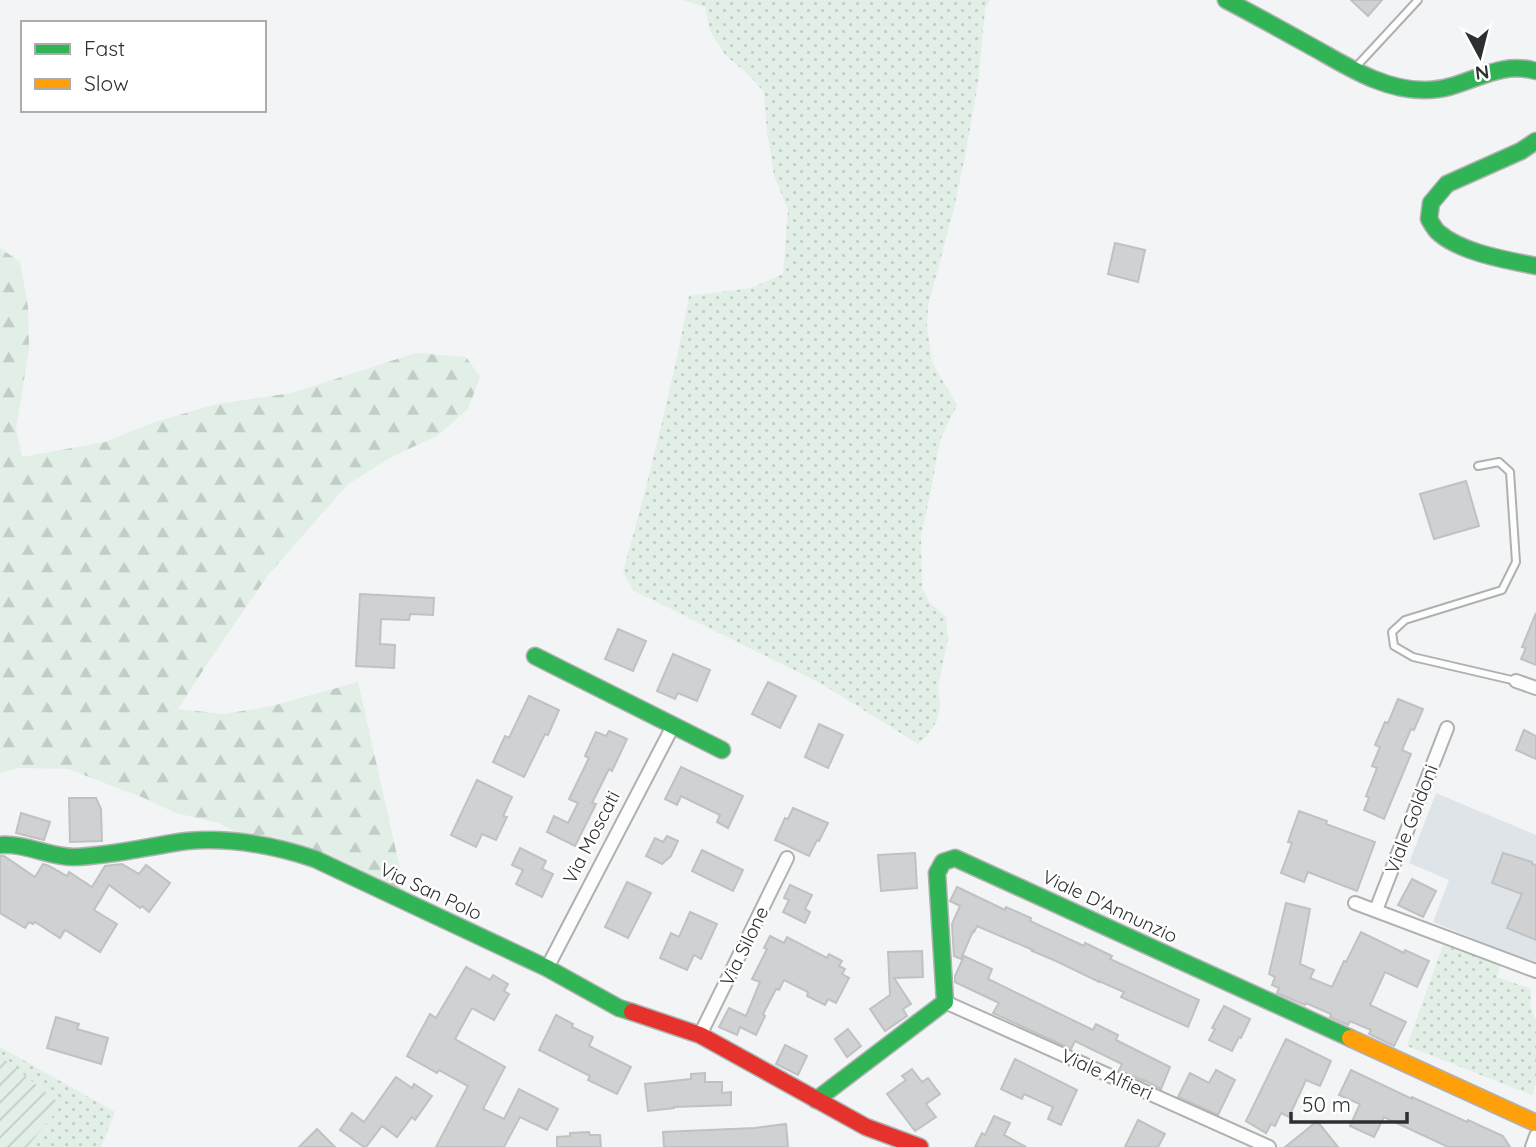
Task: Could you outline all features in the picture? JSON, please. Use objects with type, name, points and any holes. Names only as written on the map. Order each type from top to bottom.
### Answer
[{"type":"street","points":[[1226,0],[1386,84],[1418,91],[1431,90],[1454,86],[1496,70],[1520,67],[1536,71]]},
{"type":"street","points":[[1536,141],[1521,151],[1447,184],[1438,192],[1430,208],[1432,224],[1437,233],[1445,239],[1470,249],[1536,266]]},
{"type":"street","points":[[535,656],[722,750]]},
{"type":"street","points":[[1516,681],[1536,688]]},
{"type":"street","name":"Via Moscati","points":[[547,968],[673,726]]},
{"type":"street","name":"Viale Goldoni","points":[[1376,911],[1447,728]]},
{"type":"street","name":"Via San Polo","points":[[0,845],[16,844],[65,857],[221,839],[269,845],[315,859],[547,968],[631,1013],[700,1035],[866,1127],[919,1147]]},
{"type":"street","name":"Via Silone","points":[[700,1035],[787,858]]},
{"type":"street","name":"Viale D'Annunzio","points":[[945,1002],[937,873],[943,862],[956,858],[1536,1123]]},
{"type":"street","points":[[1355,902],[1536,971]]},
{"type":"street","points":[[816,1100],[945,1002]]},
{"type":"street","name":"Viale Alfieri","points":[[945,1002],[1269,1147]]},
{"type":"street","points":[[1532,1147],[1536,1136]]},
{"type":"lane","points":[[1354,69],[1418,0]]},
{"type":"lane","points":[[1478,466],[1499,462],[1510,471],[1516,562],[1502,590],[1405,620],[1392,632],[1394,646],[1413,657],[1516,681]]},
{"type":"shaded area","points":[[1436,793],[1536,835],[1536,965],[1433,922],[1449,880],[1409,863]]},
{"type":"green space","points":[[683,0],[990,0],[985,9],[978,84],[965,156],[928,306],[927,328],[932,362],[957,405],[940,440],[921,536],[922,588],[930,603],[946,617],[948,639],[938,686],[940,705],[937,721],[918,744],[822,684],[633,590],[623,572],[659,435],[689,296],[751,288],[783,274],[788,210],[774,175],[764,92],[746,72],[726,56],[710,31],[705,7]]},
{"type":"green space","points":[[0,248],[20,262],[28,307],[29,349],[16,430],[22,457],[105,442],[155,422],[217,404],[292,393],[416,353],[466,357],[480,377],[468,409],[437,436],[393,456],[347,485],[268,575],[178,709],[224,714],[272,706],[358,682],[408,904],[255,842],[219,823],[176,813],[68,769],[19,768],[0,773]]},
{"type":"green space","points":[[1443,945],[1500,965],[1497,977],[1531,989],[1530,1005],[1536,1021],[1536,1082],[1532,1095],[1407,1046]]},
{"type":"green space","points":[[0,1047],[115,1112],[101,1147],[0,1147]]},
{"type":"green space","points":[[0,1056],[62,1105],[27,1147],[0,1147]]},
{"type":"building","points":[[1351,0],[1382,0],[1368,16]]},
{"type":"building","points":[[1115,243],[1145,250],[1138,282],[1108,274]]},
{"type":"building","points":[[1466,481],[1479,526],[1434,539],[1420,494]]},
{"type":"building","points":[[360,594],[434,598],[433,615],[410,614],[409,620],[381,619],[380,644],[395,645],[394,668],[356,666]]},
{"type":"building","points":[[1536,613],[1536,665],[1521,659],[1526,648],[1522,647]]},
{"type":"building","points":[[618,629],[646,641],[633,671],[605,659]]},
{"type":"building","points":[[673,654],[710,670],[697,701],[678,693],[675,699],[657,691]]},
{"type":"building","points":[[768,682],[796,696],[780,728],[752,714]]},
{"type":"building","points":[[529,696],[559,710],[524,777],[493,762],[505,736],[509,738]]},
{"type":"building","points":[[1398,699],[1423,709],[1402,750],[1411,754],[1384,819],[1364,810],[1369,798],[1366,796],[1377,768],[1372,766],[1380,747],[1375,745]]},
{"type":"building","points":[[819,724],[843,735],[828,768],[805,757]]},
{"type":"building","points":[[1524,730],[1536,736],[1536,759],[1516,750]]},
{"type":"building","points":[[609,731],[627,739],[612,771],[609,769],[592,803],[596,804],[575,846],[547,832],[554,816],[568,823],[578,803],[569,799],[589,758],[585,756],[596,732],[606,736]]},
{"type":"building","points":[[681,767],[743,796],[728,828],[717,822],[720,815],[681,796],[677,805],[665,799]]},
{"type":"building","points":[[477,780],[512,797],[503,816],[507,817],[496,840],[482,834],[476,847],[451,835]]},
{"type":"building","points":[[69,798],[96,798],[101,809],[102,841],[70,842]]},
{"type":"building","points":[[793,808],[828,823],[809,856],[775,840]]},
{"type":"building","points":[[1299,811],[1375,842],[1357,891],[1308,872],[1304,882],[1281,873],[1292,843],[1288,842]]},
{"type":"building","points":[[21,813],[50,822],[44,840],[16,833]]},
{"type":"building","points":[[667,836],[678,841],[671,856],[662,864],[646,856],[655,838],[663,842]]},
{"type":"building","points":[[520,848],[546,861],[542,869],[553,874],[542,897],[516,884],[523,870],[512,865]]},
{"type":"building","points":[[702,850],[743,870],[733,891],[692,871]]},
{"type":"building","points":[[915,853],[917,888],[881,891],[878,855]]},
{"type":"building","points":[[1503,853],[1536,865],[1536,940],[1507,928],[1522,894],[1492,883]]},
{"type":"building","points":[[0,856],[35,877],[43,864],[67,876],[69,872],[92,887],[105,866],[122,864],[139,874],[146,865],[170,883],[149,912],[109,885],[94,910],[117,924],[100,952],[65,930],[60,938],[35,922],[29,922],[25,928],[0,913]]},
{"type":"building","points":[[1412,879],[1436,891],[1423,917],[1398,905]]},
{"type":"building","points":[[627,882],[651,893],[628,938],[605,927]]},
{"type":"building","points":[[790,885],[812,895],[805,909],[810,912],[805,923],[783,912],[789,900],[784,898]]},
{"type":"building","points":[[957,887],[1005,910],[1006,907],[1031,918],[1030,921],[1084,946],[1085,943],[1112,956],[1110,959],[1199,1000],[1188,1027],[1121,997],[1124,992],[977,926],[961,959],[954,956],[952,924],[960,906],[950,901]]},
{"type":"building","points":[[1286,903],[1310,909],[1300,964],[1314,970],[1310,978],[1332,987],[1361,932],[1404,953],[1405,950],[1429,961],[1417,987],[1385,972],[1370,1005],[1406,1022],[1394,1046],[1369,1034],[1371,1030],[1350,1021],[1348,1025],[1330,1017],[1331,1014],[1277,993],[1279,988],[1272,985],[1275,977],[1269,974]]},
{"type":"building","points":[[690,912],[717,924],[701,959],[694,955],[687,970],[660,958],[671,933],[679,937]]},
{"type":"building","points":[[770,936],[784,943],[787,937],[827,958],[829,954],[842,961],[839,966],[845,969],[842,974],[849,978],[836,1003],[828,999],[825,1005],[807,996],[808,992],[784,980],[763,1014],[765,1016],[756,1035],[740,1027],[737,1035],[719,1027],[729,1008],[746,1016],[760,982],[752,979],[767,949],[764,948]]},
{"type":"building","points":[[922,951],[923,977],[894,978],[911,1004],[903,1009],[907,1016],[885,1031],[870,1009],[890,995],[888,952]]},
{"type":"building","points":[[964,956],[992,969],[988,979],[1093,1030],[1096,1024],[1118,1035],[1116,1040],[1170,1067],[1161,1089],[1119,1070],[1122,1064],[1075,1041],[1071,1049],[993,1013],[999,1003],[955,982]]},
{"type":"building","points":[[466,967],[490,980],[493,975],[508,984],[504,991],[509,994],[494,1020],[472,1008],[455,1039],[505,1067],[483,1109],[504,1119],[519,1089],[558,1109],[547,1130],[520,1117],[504,1147],[436,1147],[468,1086],[407,1056],[430,1014],[436,1018]]},
{"type":"building","points":[[1224,1006],[1250,1019],[1232,1051],[1209,1040]]},
{"type":"building","points":[[556,1015],[573,1024],[572,1027],[593,1037],[589,1046],[631,1067],[617,1094],[588,1080],[590,1076],[539,1050]]},
{"type":"building","points":[[56,1017],[79,1024],[77,1029],[108,1038],[101,1064],[47,1048]]},
{"type":"building","points":[[848,1029],[861,1046],[847,1057],[835,1039]]},
{"type":"building","points":[[1286,1039],[1331,1061],[1320,1086],[1306,1080],[1289,1117],[1281,1113],[1275,1126],[1271,1124],[1266,1133],[1246,1121]]},
{"type":"building","points":[[785,1045],[807,1056],[798,1075],[776,1064]]},
{"type":"building","points":[[1015,1059],[1077,1090],[1061,1125],[1048,1119],[1053,1107],[1024,1094],[1022,1099],[1001,1089]]},
{"type":"building","points":[[912,1069],[922,1082],[928,1078],[940,1094],[926,1104],[936,1117],[915,1131],[887,1094],[906,1080],[902,1076]]},
{"type":"building","points":[[1216,1070],[1235,1080],[1218,1115],[1178,1097],[1190,1073],[1209,1083]]},
{"type":"building","points":[[1351,1070],[1412,1099],[1503,1136],[1510,1147],[1448,1147],[1384,1117],[1374,1137],[1350,1126],[1360,1104],[1339,1095]]},
{"type":"building","points":[[705,1073],[705,1082],[722,1082],[722,1093],[731,1092],[731,1105],[674,1107],[648,1111],[645,1084],[691,1079],[691,1074]]},
{"type":"building","points":[[396,1077],[412,1088],[414,1084],[432,1096],[415,1120],[412,1117],[397,1137],[382,1126],[366,1147],[340,1130],[352,1113],[364,1122]]},
{"type":"building","points":[[994,1116],[1010,1123],[1004,1135],[1026,1147],[975,1147],[982,1133],[985,1135]]},
{"type":"building","points":[[1138,1120],[1165,1134],[1158,1147],[1125,1147]]},
{"type":"building","points":[[1317,1121],[1338,1147],[1285,1147],[1305,1131]]},
{"type":"building","points":[[786,1124],[788,1147],[664,1147],[663,1132]]},
{"type":"building","points":[[317,1129],[335,1147],[299,1147]]},
{"type":"building","points":[[589,1132],[590,1135],[600,1135],[601,1147],[557,1147],[557,1137]]},
{"type":"traffic: fast","points":[[1226,0],[1349,68],[1394,86],[1441,89],[1507,69],[1536,71]]},
{"type":"traffic: fast","points":[[1536,141],[1521,151],[1447,184],[1431,203],[1429,219],[1438,232],[1460,246],[1485,255],[1536,266]]},
{"type":"traffic: fast","points":[[535,656],[722,750]]},
{"type":"traffic: fast","points":[[0,845],[74,857],[203,840],[236,841],[283,850],[315,859],[547,968],[619,1008],[632,1012]]},
{"type":"traffic: fast","points":[[816,1100],[945,1002],[937,873],[943,862],[955,858],[1350,1038]]},
{"type":"traffic: slow","points":[[1350,1038],[1536,1123]]},
{"type":"traffic: jam","points":[[632,1012],[700,1035],[866,1127],[920,1147]]}]
